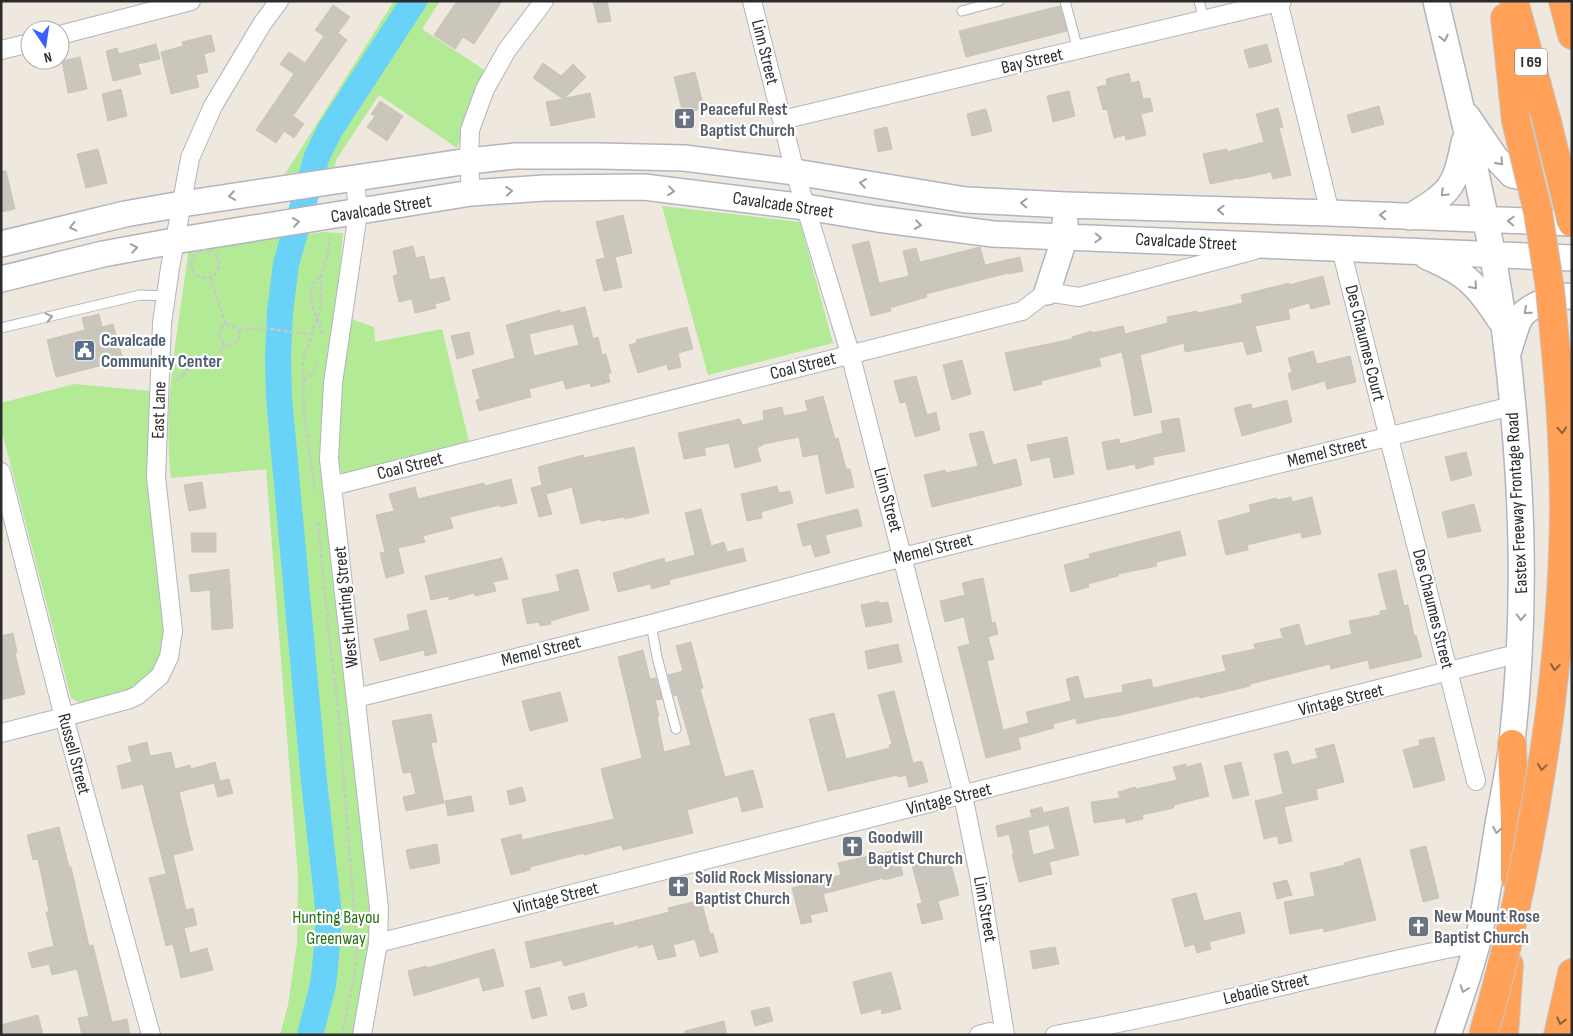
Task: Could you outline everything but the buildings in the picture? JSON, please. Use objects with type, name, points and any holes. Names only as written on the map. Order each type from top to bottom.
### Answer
[{"type":"highway","points":[[1483,1035],[1517,905],[1530,842],[1549,719],[1558,637],[1564,550],[1563,461],[1550,289],[1538,212],[1516,121],[1503,1]]},
{"type":"highway","name":"I 69","points":[[1514,1],[1548,122],[1572,223]]},
{"type":"highway","points":[[1563,1],[1572,35]]},
{"type":"highway","points":[[1504,1035],[1516,859],[1512,744]]},
{"type":"highway","points":[[1558,1035],[1572,973]]},
{"type":"main road","name":"Eastex Freeway Frontage Road","points":[[1436,1],[1492,255],[1503,325],[1522,520],[1523,582],[1520,653],[1512,744],[1477,943],[1448,1035]]},
{"type":"main road","points":[[1461,108],[1495,157],[1512,175],[1572,187]]},
{"type":"main road","points":[[1410,217],[1437,200],[1450,188],[1458,171],[1466,132]]},
{"type":"main road","name":"Cavalcade Street","points":[[1,244],[125,214],[182,204],[469,160],[515,156],[684,158],[795,172],[966,200],[1572,223]]},
{"type":"main road","points":[[641,188],[642,157]]},
{"type":"main road","name":"Cavalcade Street","points":[[1,279],[103,254],[174,241],[471,194],[544,188],[641,188],[806,207],[993,234],[1572,258]]},
{"type":"main road","points":[[1046,292],[1065,237],[1066,205]]},
{"type":"main road","points":[[1417,252],[1453,269],[1468,279],[1488,302],[1503,325]]},
{"type":"main road","points":[[1507,356],[1520,318],[1534,306],[1562,296],[1572,296]]},
{"type":"street","points":[[70,32],[191,1]]},
{"type":"street","name":"East Lane","points":[[1,733],[130,699],[160,676],[169,657],[173,631],[156,477],[162,332],[174,241],[190,158],[213,106],[262,24],[279,1]]},
{"type":"street","points":[[471,194],[470,130],[485,89],[507,50],[544,1]]},
{"type":"street","name":"Linn Street","points":[[752,1],[795,172],[850,354],[963,796],[980,884],[1005,1035]]},
{"type":"street","points":[[1279,1],[1330,213]]},
{"type":"street","name":"Bay Street","points":[[782,120],[1279,1]]},
{"type":"street","points":[[1,50],[20,45]]},
{"type":"street","name":"West Hunting Street","points":[[343,180],[358,213],[333,383],[329,459],[379,908],[378,944],[362,1035]]},
{"type":"street","points":[[1046,292],[1079,298],[1212,263],[1268,246]]},
{"type":"street","name":"Des Chaumes Court","points":[[1341,249],[1389,437]]},
{"type":"street","name":"Coal Street","points":[[332,486],[1022,310],[1046,292]]},
{"type":"street","name":"Memel Street","points":[[356,698],[651,624],[903,557],[1512,406]]},
{"type":"street","name":"Des Chaumes Street","points":[[1389,437],[1476,781]]},
{"type":"street","name":"Russell Street","points":[[1,472],[64,717],[151,1035]]},
{"type":"street","name":"Vintage Street","points":[[378,944],[1520,653]]},
{"type":"street","name":"Lebadie Street","points":[[1055,1035],[1136,1019],[1409,956],[1477,943]]},
{"type":"street","points":[[979,1035],[990,1032],[1005,1035]]},
{"type":"lane","points":[[962,11],[999,1]]},
{"type":"lane","points":[[1065,1],[1078,50]]},
{"type":"lane","points":[[1200,1],[1204,20]]},
{"type":"lane","points":[[1,328],[140,295],[166,296]]},
{"type":"lane","points":[[651,624],[676,729]]},
{"type":"path","points":[[210,250],[218,259],[217,271],[210,277],[200,278],[192,270],[192,258],[198,252],[210,250]]},
{"type":"path","points":[[210,277],[226,325]]},
{"type":"path","points":[[321,277],[314,284],[310,296],[313,309],[320,323],[323,341]]},
{"type":"path","points":[[177,380],[183,377],[190,367],[204,364],[211,360],[226,345],[231,345],[237,341],[239,336],[238,330],[233,325],[226,325],[220,329],[219,339],[226,345]]},
{"type":"path","points":[[238,330],[262,328],[300,331],[312,334]]},
{"type":"path","points":[[304,380],[307,380],[313,373],[321,355]]},
{"type":"green space","points":[[394,1],[440,1],[422,29],[489,73],[457,148],[379,95],[336,160],[335,167],[285,174]]},
{"type":"green space","points":[[662,206],[800,222],[833,343],[708,375]]},
{"type":"green space","name":"Hunting Bayou Greenway","points":[[324,232],[343,233],[336,320],[327,393],[374,929],[356,1035],[280,1035],[288,1005],[297,943],[298,877],[266,469],[171,478],[169,450],[170,394],[188,253],[195,248]]},
{"type":"green space","points":[[351,319],[374,327],[375,342],[442,329],[470,446],[352,476],[342,473],[338,462],[338,422]]},
{"type":"green space","points":[[74,384],[150,391],[148,433],[166,629],[157,669],[134,689],[85,706],[71,698],[1,428],[1,403]]},
{"type":"waterway","points":[[310,1035],[323,985],[329,915],[314,781],[279,397],[280,312],[286,264],[317,156],[330,130],[414,1]]},
{"type":"place","name":"Peaceful Rest Baptist Church","points":[[684,119]]},
{"type":"place","name":"Cavalcade Community Center","points":[[85,350]]},
{"type":"place","name":"Goodwill Baptist Church","points":[[852,847]]},
{"type":"place","name":"Solid Rock Missionary Baptist Church","points":[[679,887]]},
{"type":"place","name":"New Mount Rose Baptist Church","points":[[1418,926]]}]
